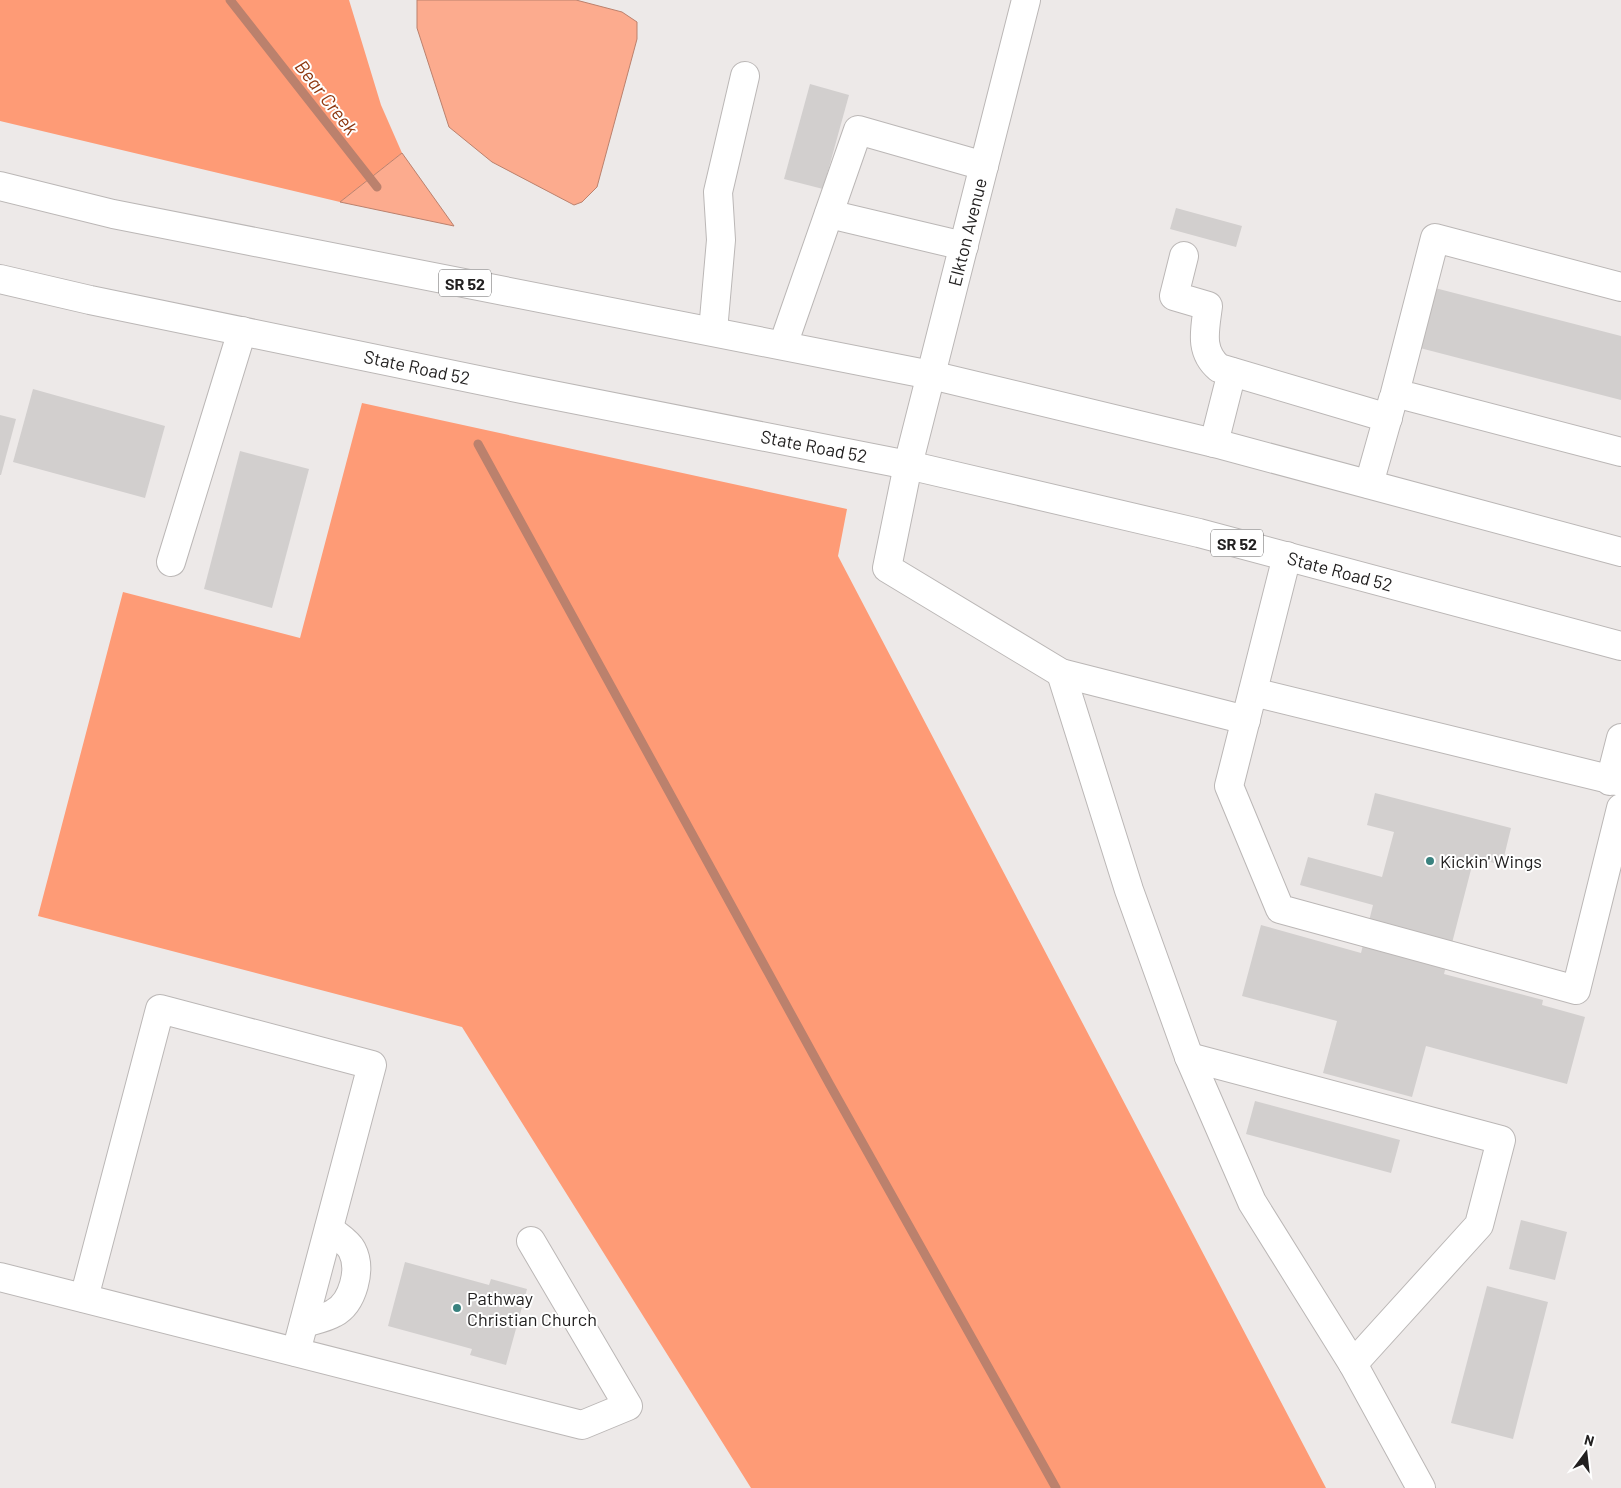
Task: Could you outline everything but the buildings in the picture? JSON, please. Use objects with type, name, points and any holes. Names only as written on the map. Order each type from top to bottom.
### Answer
[{"type":"main road","name":"Elkton Avenue","points":[[1026,0],[908,465],[887,568],[1061,673]]},
{"type":"main road","points":[[713,331],[721,240],[718,192],[745,76]]},
{"type":"main road","points":[[783,345],[858,130],[984,166]]},
{"type":"main road","name":"SR 52","points":[[0,186],[113,214],[931,375],[1214,443],[1621,552]]},
{"type":"main road","points":[[829,214],[964,246]]},
{"type":"main road","points":[[1370,484],[1435,238],[1621,287]]},
{"type":"main road","points":[[1184,256],[1174,296],[1208,306],[1205,327],[1207,355],[1219,368],[1621,452]]},
{"type":"main road","name":"State Road 52","points":[[0,279],[242,331],[908,465],[1199,532],[1621,646]]},
{"type":"main road","points":[[171,562],[242,331]]},
{"type":"main road","points":[[1214,443],[1232,372]]},
{"type":"main road","points":[[1287,556],[1229,786],[1280,909],[1576,990],[1621,808]]},
{"type":"main road","points":[[1061,673],[1246,720]]},
{"type":"main road","points":[[1061,673],[1129,890],[1189,1057],[1252,1202],[1353,1364],[1421,1488]]},
{"type":"main road","points":[[1253,692],[1615,781],[1621,738]]},
{"type":"main road","points":[[84,1298],[160,1009],[372,1065],[296,1352]]},
{"type":"main road","points":[[1189,1057],[1501,1140],[1479,1225],[1353,1364]]},
{"type":"main road","points":[[304,1322],[335,1313],[347,1301],[353,1286],[357,1267],[352,1250],[329,1229]]},
{"type":"main road","points":[[0,1276],[582,1425],[628,1406],[531,1241]]},
{"type":"shaded area","points":[[0,0],[349,0],[381,105],[402,153],[340,202],[0,121]]},
{"type":"shaded area","points":[[417,0],[576,0],[622,12],[637,22],[637,39],[597,187],[582,202],[574,205],[492,162],[449,127],[417,28]]},
{"type":"shaded area","points":[[402,153],[454,226],[340,202]]},
{"type":"shaded area","points":[[362,403],[847,509],[838,556],[1326,1488],[751,1488],[462,1027],[38,916],[123,592],[300,638]]},
{"type":"waterway","name":"Bear Creek","points":[[230,0],[377,187]]},
{"type":"waterway","points":[[478,444],[830,1085],[1056,1488]]},
{"type":"place","name":"Kickin' Wings","points":[[1430,861]]},
{"type":"place","name":"Pathway Christian Church","points":[[457,1308]]}]
